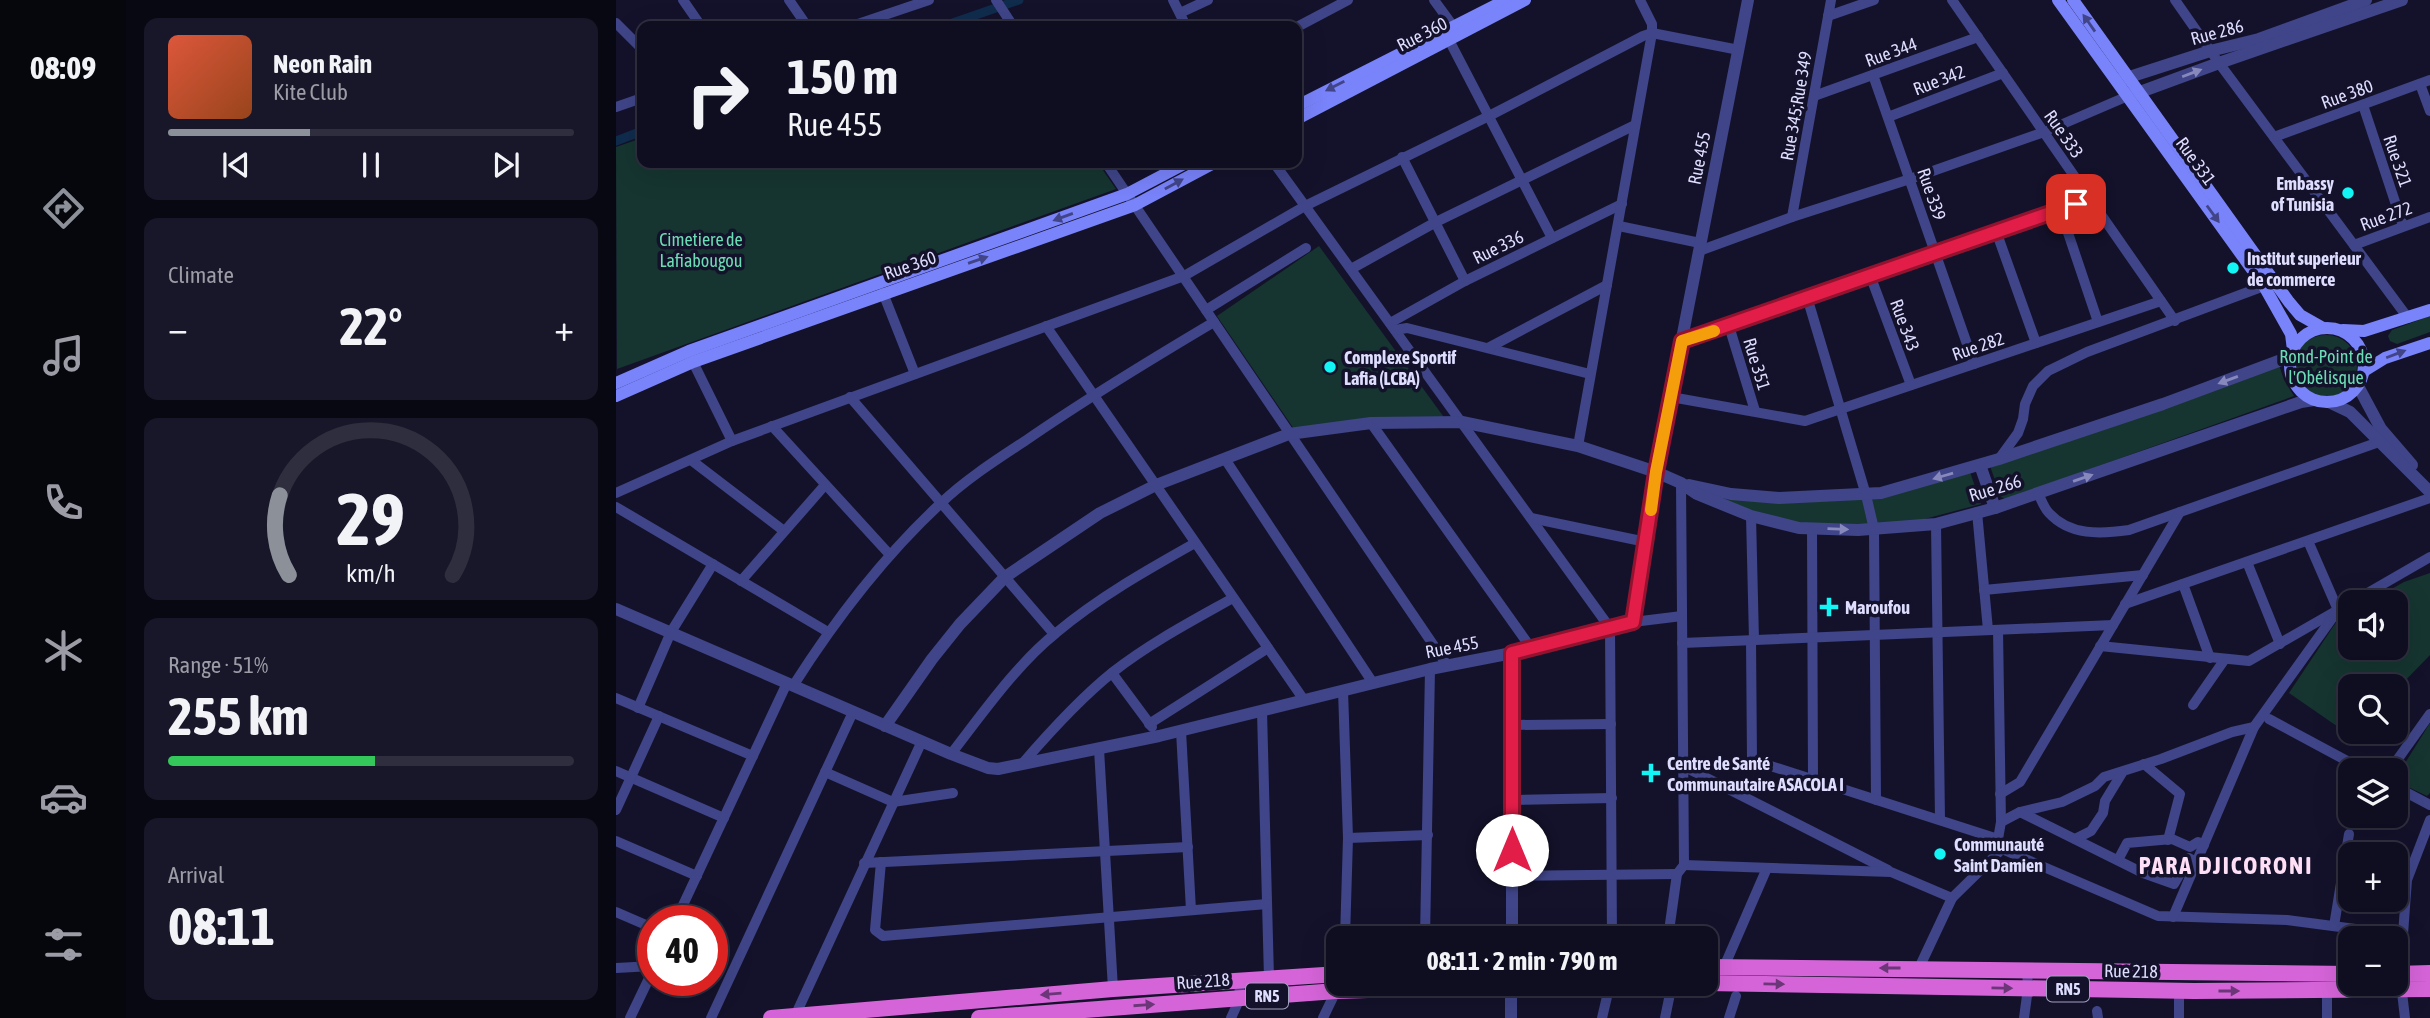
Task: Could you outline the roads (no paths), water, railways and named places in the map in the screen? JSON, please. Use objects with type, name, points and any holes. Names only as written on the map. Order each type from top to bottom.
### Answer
[{"type":"highway","name":"Rue 218","points":[[1718,967],[2338,974]]},
{"type":"highway","name":"Rue 218","points":[[2408,977],[2430,973]]},
{"type":"highway","name":"Rue 218","points":[[771,1018],[855,1014],[1113,989],[1326,975]]},
{"type":"highway","name":"Rue 218","points":[[2408,982],[2430,989]]},
{"type":"highway","name":"Rue 218","points":[[1718,983],[2179,991],[2338,988]]},
{"type":"highway","name":"Rue 218","points":[[979,1018],[1326,992]]},
{"type":"main road","name":"Rue 360","points":[[1302,103],[1506,0]]},
{"type":"main road","name":"Rue 360","points":[[1302,116],[1525,0]]},
{"type":"main road","name":"Rue 331","points":[[2058,0],[2122,79],[2288,302],[2300,315],[2323,328]]},
{"type":"main road","name":"Rue 331","points":[[2073,0],[2122,79]]},
{"type":"main road","name":"Rue 331","points":[[2134,95],[2264,286],[2291,334],[2292,353]]},
{"type":"main road","name":"Rue 360","points":[[616,397],[691,356],[1127,194],[1176,168]]},
{"type":"main road","name":"Rue 360","points":[[617,379],[883,293],[1135,205],[1205,168]]},
{"type":"main road","points":[[2338,329],[2350,335],[2359,345],[2364,358],[2364,371],[2358,386],[2345,398],[2329,402],[2314,400],[2301,391],[2292,379],[2292,353],[2305,334],[2323,328],[2338,329],[2364,331],[2430,310]]},
{"type":"main road","points":[[2364,371],[2385,358],[2428,347]]},
{"type":"street","points":[[683,0],[698,21]]},
{"type":"street","points":[[789,0],[804,21]]},
{"type":"street","points":[[888,0],[896,11]]},
{"type":"street","points":[[867,21],[929,0]]},
{"type":"street","points":[[1174,0],[1184,21]]},
{"type":"street","points":[[1180,13],[1208,0]]},
{"type":"street","points":[[1302,24],[1348,0]]},
{"type":"street","points":[[1434,0],[1452,26]]},
{"type":"street","points":[[1578,446],[1653,33],[1652,24],[1640,0]]},
{"type":"street","name":"Rue 455","points":[[951,754],[988,768],[1022,765],[1181,731],[1633,622],[1656,472],[1748,0]]},
{"type":"street","name":"Rue 345;Rue 349","points":[[1791,217],[1831,0]]},
{"type":"street","points":[[1828,16],[1874,0]]},
{"type":"street","name":"Rue 333","points":[[1952,0],[2175,321]]},
{"type":"street","points":[[2175,0],[2218,63],[2408,318]]},
{"type":"street","name":"Rue 286","points":[[2122,79],[2259,38],[2366,0]]},
{"type":"street","points":[[1619,226],[1700,247],[2044,132],[2218,63],[2402,0]]},
{"type":"street","points":[[996,1],[1009,21]]},
{"type":"street","points":[[616,23],[637,44]]},
{"type":"street","points":[[616,493],[732,441],[1184,275],[1305,206],[1489,116],[1643,36],[1653,33],[1739,50]]},
{"type":"street","name":"Rue 344","points":[[1814,96],[1978,37]]},
{"type":"street","points":[[1449,40],[1552,238]]},
{"type":"street","name":"Rue 342","points":[[1888,117],[2003,73]]},
{"type":"street","name":"Rue 339","points":[[1873,75],[1974,364]]},
{"type":"street","points":[[2425,82],[2430,111]]},
{"type":"street","name":"Rue 380","points":[[2274,137],[2425,82]]},
{"type":"street","points":[[616,107],[637,100]]},
{"type":"street","name":"Rue 321","points":[[2362,105],[2403,226]]},
{"type":"street","points":[[1351,269],[1436,222],[1635,125]]},
{"type":"street","points":[[1402,157],[1465,281]]},
{"type":"street","points":[[1109,168],[1447,665]]},
{"type":"street","points":[[1278,168],[1610,628],[1612,926]]},
{"type":"street","points":[[1682,341],[2091,200]]},
{"type":"street","name":"Rue 336","points":[[1392,326],[1465,281],[1622,204]]},
{"type":"street","points":[[2060,209],[2098,322]]},
{"type":"street","name":"Rue 272","points":[[2354,245],[2430,217]]},
{"type":"street","points":[[1996,231],[2036,343]]},
{"type":"street","points":[[1206,310],[1306,248]]},
{"type":"street","name":"Rue 343","points":[[1870,275],[1911,385]]},
{"type":"street","points":[[1488,348],[1607,285]]},
{"type":"street","points":[[1999,459],[2018,433],[2024,419],[2025,404],[2033,386],[2048,370],[2087,352],[2264,286]]},
{"type":"street","points":[[883,293],[915,374]]},
{"type":"street","points":[[1807,297],[1874,529],[1876,800]]},
{"type":"street","name":"Rue 282","points":[[1755,411],[1805,421],[2161,301]]},
{"type":"street","points":[[683,905],[790,684],[890,555],[941,503],[993,463],[1093,394],[1214,322]]},
{"type":"street","points":[[1046,326],[1304,700]]},
{"type":"street","points":[[1392,326],[1590,374]]},
{"type":"street","name":"Rue 351","points":[[1729,326],[1755,411]]},
{"type":"street","name":"Rue 266","points":[[1681,483],[1731,494],[1779,498],[1881,493],[1999,459],[2163,404],[2292,353]]},
{"type":"street","points":[[691,356],[732,441]]},
{"type":"street","points":[[2358,386],[2381,429],[2430,482]]},
{"type":"street","points":[[850,397],[1054,634]]},
{"type":"street","points":[[1671,397],[1755,411]]},
{"type":"street","name":"Rue 266","points":[[885,726],[939,650],[984,597],[1005,577],[1100,513],[1156,485],[1289,434],[1371,423],[1462,422],[1578,446],[1656,472],[1681,483],[1697,494],[1751,516],[1799,528],[1874,529],[1936,524],[1995,508],[2301,402],[2314,400]]},
{"type":"street","points":[[2329,402],[2350,412],[2430,492]]},
{"type":"street","points":[[1371,423],[1531,648]]},
{"type":"street","points":[[772,426],[890,555]]},
{"type":"street","points":[[2038,493],[2049,513],[2080,531],[2098,534],[2129,530],[2379,442]]},
{"type":"street","points":[[1225,459],[1373,683]]},
{"type":"street","points":[[691,460],[785,531]]},
{"type":"street","points":[[1979,465],[1995,508]]},
{"type":"street","points":[[1670,926],[1680,869],[1683,766],[1681,483]]},
{"type":"street","points":[[741,581],[825,485]]},
{"type":"street","points":[[2125,604],[2430,498]]},
{"type":"street","points":[[616,507],[828,632]]},
{"type":"street","points":[[1919,968],[1952,898],[2000,844],[1993,630],[1984,590],[1977,512]]},
{"type":"street","points":[[2000,794],[2020,782],[2180,512]]},
{"type":"street","points":[[1751,516],[1752,760],[1940,820],[2000,844],[2158,916],[2287,920],[2338,927]]},
{"type":"street","points":[[1531,518],[1646,542]]},
{"type":"street","points":[[1936,524],[1940,820]]},
{"type":"street","points":[[1812,528],[1813,779]]},
{"type":"street","points":[[2308,541],[2338,610]]},
{"type":"street","points":[[616,608],[951,754],[997,694],[1054,634],[1119,586],[1195,542]]},
{"type":"street","points":[[2372,590],[2430,556]]},
{"type":"street","points":[[2247,562],[2280,644]]},
{"type":"street","points":[[638,708],[671,632],[713,564]]},
{"type":"street","points":[[1984,590],[2143,575]]},
{"type":"street","points":[[2183,584],[2210,658]]},
{"type":"street","points":[[1022,765],[1040,743],[1112,673],[1155,642],[1233,598]]},
{"type":"street","points":[[2100,646],[2249,662],[2338,610]]},
{"type":"street","points":[[2173,916],[2254,727],[2338,610]]},
{"type":"street","points":[[1633,622],[1682,616]]},
{"type":"street","points":[[1682,643],[2113,625]]},
{"type":"street","points":[[1149,724],[1268,648]]},
{"type":"street","points":[[1512,653],[1512,926]]},
{"type":"street","points":[[2193,705],[2225,659]]},
{"type":"street","points":[[1425,926],[1430,669]]},
{"type":"street","points":[[1112,673],[1159,736]]},
{"type":"street","points":[[1343,690],[1348,838],[1345,926]]},
{"type":"street","points":[[616,698],[753,756]]},
{"type":"street","points":[[1262,710],[1269,978]]},
{"type":"street","points":[[711,1018],[853,712]]},
{"type":"street","points":[[2399,758],[2430,714]]},
{"type":"street","points":[[616,810],[659,716]]},
{"type":"street","points":[[2269,719],[2342,758]]},
{"type":"street","points":[[1512,725],[1611,724]]},
{"type":"street","points":[[2001,822],[2020,812],[2062,802],[2095,786],[2104,777],[2122,773],[2232,732],[2254,727]]},
{"type":"street","points":[[1181,731],[1191,910]]},
{"type":"street","points":[[795,1016],[922,741]]},
{"type":"street","points":[[1099,749],[1113,989]]},
{"type":"street","points":[[2144,764],[2180,794],[2168,840]]},
{"type":"street","points":[[1683,766],[1891,872],[1952,898]]},
{"type":"street","points":[[616,771],[724,818]]},
{"type":"street","points":[[825,772],[893,802],[953,793]]},
{"type":"street","points":[[2075,839],[2091,831],[2122,773]]},
{"type":"street","points":[[2408,793],[2430,805]]},
{"type":"street","points":[[1512,800],[1612,798]]},
{"type":"street","points":[[2020,812],[2174,884],[2189,858],[2196,862]]},
{"type":"street","points":[[2402,926],[2407,880],[2426,840],[2430,820]]},
{"type":"street","points":[[2334,926],[2349,834]]},
{"type":"street","points":[[1348,838],[1428,835]]},
{"type":"street","points":[[2118,860],[2127,843],[2168,840],[2190,847],[2198,842],[2204,845]]},
{"type":"street","points":[[616,841],[697,876]]},
{"type":"street","points":[[864,863],[1188,847]]},
{"type":"street","points":[[881,862],[875,930],[884,936],[1267,904]]},
{"type":"street","points":[[1512,876],[1767,868],[1891,872]]},
{"type":"street","points":[[1724,967],[1767,868]]},
{"type":"street","points":[[616,912],[637,921]]},
{"type":"street","points":[[616,968],[637,968]]},
{"type":"street","points":[[2024,1018],[2028,988],[2027,969]]},
{"type":"street","points":[[1231,1018],[1240,998],[1239,980]]},
{"type":"street","points":[[2327,990],[2327,1018]]},
{"type":"street","points":[[2179,991],[2179,1018]]},
{"type":"street","points":[[630,1018],[640,996]]},
{"type":"street","points":[[1323,1018],[1334,996]]},
{"type":"street","points":[[1511,996],[1511,1018]]},
{"type":"street","points":[[1602,1018],[1607,996]]},
{"type":"street","points":[[1665,1018],[1670,996]]},
{"type":"street","points":[[1729,1018],[1736,996]]},
{"type":"street","points":[[2402,996],[2405,1018]]},
{"type":"waterway","points":[[958,21],[1019,0]]},
{"type":"waterway","points":[[616,141],[637,133]]},
{"type":"place","name":"Embassy of Tunisia","points":[[2348,193]]},
{"type":"place","name":"Institut superieur de commerce","points":[[2233,268]]},
{"type":"place","name":"Complexe Sportif Lafia (LCBA)","points":[[1330,367]]},
{"type":"place","name":"Maroufou","points":[[1829,607]]},
{"type":"place","name":"Centre de Santé Communautaire ASACOLA I","points":[[1651,773]]},
{"type":"place","name":"Communauté Saint Damien","points":[[1940,854]]},
{"type":"district","name":"PARA DJICORONI","points":[[2226,865]]},
{"type":"park label","name":"Cimetiere de Lafiabougou","points":[[701,249]]},
{"type":"park label","name":"Rond-Point de l'Obélisque","points":[[2326,366]]}]
